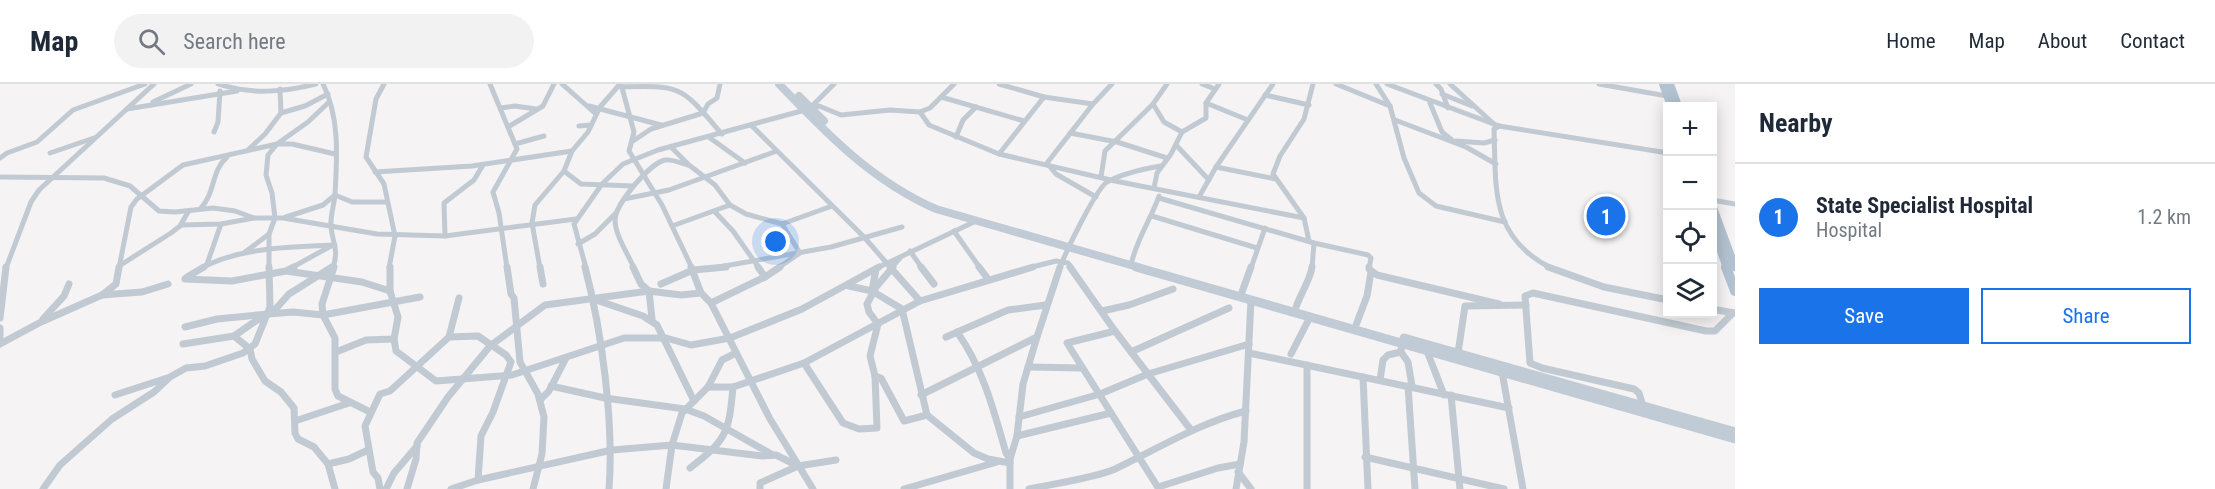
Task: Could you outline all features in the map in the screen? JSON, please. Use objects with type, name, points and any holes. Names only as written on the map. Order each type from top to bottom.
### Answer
[{"type":"main road","points":[[779,84],[865,162],[904,190],[960,212],[1251,300],[1735,439]]},
{"type":"main road","points":[[786,84],[878,179],[919,202],[976,221],[1132,261],[1296,307],[1356,325],[1402,344],[1458,353],[1735,432]]},
{"type":"main road","points":[[1663,84],[1669,102]]},
{"type":"main road","points":[[1670,84],[1677,102]]},
{"type":"main road","points":[[1715,210],[1735,267]]},
{"type":"main road","points":[[1717,237],[1735,291]]},
{"type":"street","points":[[0,156],[32,145],[73,110],[145,84]]},
{"type":"street","points":[[0,318],[6,264],[21,233],[31,202],[39,190],[154,84]]},
{"type":"street","points":[[146,106],[191,84]]},
{"type":"street","points":[[214,132],[218,122],[220,84],[237,92]]},
{"type":"street","points":[[127,109],[220,93],[316,84]]},
{"type":"street","points":[[323,84],[328,94],[338,141],[335,154],[335,195],[331,226],[334,245],[338,253],[328,278],[322,304],[323,315],[335,338],[335,389],[338,396],[370,412]]},
{"type":"street","points":[[384,84],[376,99],[366,157],[384,184],[394,236],[388,276],[392,303],[398,317],[394,339],[396,351],[436,381],[505,375],[566,358],[624,338],[666,338],[691,345],[730,338],[802,309],[848,286],[886,263],[976,221]]},
{"type":"street","points":[[490,84],[517,149],[493,192],[499,213],[517,324],[519,359],[522,371],[540,400],[545,435],[533,489]]},
{"type":"street","points":[[508,127],[543,106],[554,84]]},
{"type":"street","points":[[562,84],[596,114]]},
{"type":"street","points":[[633,141],[662,125],[703,114],[708,105],[717,98],[720,84]]},
{"type":"street","points":[[808,109],[834,84]]},
{"type":"street","points":[[609,489],[612,450],[600,345],[593,299],[574,224],[602,184],[617,167],[633,159],[819,106],[841,115],[890,110],[920,112],[930,108],[954,84]]},
{"type":"street","points":[[1004,84],[1044,97],[1093,104]]},
{"type":"street","points":[[1047,163],[1093,104],[1112,84]]},
{"type":"street","points":[[1101,177],[1103,155],[1143,111],[1153,104],[1167,84]]},
{"type":"street","points":[[1154,188],[1161,166],[1182,132],[1206,118],[1206,103],[1217,87],[1202,84]]},
{"type":"street","points":[[1199,197],[1216,167],[1273,84]]},
{"type":"street","points":[[1296,307],[1304,284],[1311,274],[1311,242],[1304,218],[1276,179],[1273,170],[1299,129],[1309,105],[1313,84]]},
{"type":"street","points":[[1336,84],[1390,106]]},
{"type":"street","points":[[1376,84],[1390,106],[1404,158],[1417,189],[1424,197],[1436,206],[1505,222]]},
{"type":"street","points":[[1387,84],[1488,123],[1663,152]]},
{"type":"street","points":[[1436,84],[1449,109]]},
{"type":"street","points":[[1450,84],[1497,125]]},
{"type":"street","points":[[1599,84],[1667,96]]},
{"type":"street","points":[[621,85],[631,119],[633,141],[629,151],[645,175],[672,226],[693,270],[700,293],[711,303],[749,381],[813,489]]},
{"type":"street","points":[[543,284],[532,223],[537,200],[564,171],[572,151],[588,132],[600,107],[621,85],[661,86],[677,89],[690,97],[722,134]]},
{"type":"street","points":[[248,150],[266,134],[281,113],[280,89]]},
{"type":"street","points":[[281,113],[305,106],[328,94]]},
{"type":"street","points":[[1442,94],[1476,106]]},
{"type":"street","points":[[1265,95],[1309,105]]},
{"type":"street","points":[[999,154],[1044,97]]},
{"type":"street","points":[[940,98],[1024,121]]},
{"type":"street","points":[[279,218],[266,164],[268,156],[277,144],[308,122],[329,102]]},
{"type":"street","points":[[1430,102],[1442,132],[1451,141],[1484,143],[1495,140]]},
{"type":"street","points":[[1206,103],[1248,120]]},
{"type":"street","points":[[1153,104],[1159,118],[1182,132]]},
{"type":"street","points":[[501,108],[516,106],[536,109]]},
{"type":"street","points":[[589,106],[600,107],[631,119],[662,125]]},
{"type":"street","points":[[956,137],[963,120],[976,107]]},
{"type":"street","points":[[920,112],[929,125],[999,154],[1047,163],[1115,181],[1304,218]]},
{"type":"street","points":[[1487,115],[1488,123]]},
{"type":"street","points":[[1395,119],[1467,147],[1496,164]]},
{"type":"street","points":[[579,126],[591,125]]},
{"type":"street","points":[[751,125],[864,237],[920,301]]},
{"type":"street","points":[[1497,125],[1494,129],[1496,164],[1505,222],[1508,232],[1519,246],[1548,266],[1577,281],[1663,299]]},
{"type":"street","points":[[1070,133],[1117,142],[1167,158]]},
{"type":"street","points":[[515,144],[544,136]]},
{"type":"street","points":[[50,153],[95,138]]},
{"type":"street","points":[[710,138],[746,163]]},
{"type":"street","points":[[0,328],[0,342],[102,295],[116,284],[131,207],[176,168],[277,144],[292,144],[335,154]]},
{"type":"street","points":[[1176,145],[1209,180]]},
{"type":"street","points":[[672,147],[689,165],[715,185],[730,204],[746,214],[782,224],[832,206]]},
{"type":"street","points":[[375,172],[484,164],[572,151]]},
{"type":"street","points":[[624,200],[655,193],[777,152]]},
{"type":"street","points":[[201,208],[210,198],[219,164],[232,154]]},
{"type":"street","points":[[689,165],[663,160],[633,186],[618,207],[615,218],[641,284],[649,291],[652,320],[666,338],[683,377],[688,395],[694,400]]},
{"type":"street","points":[[1047,163],[1055,175],[1081,186],[1096,197]]},
{"type":"street","points":[[445,236],[444,203],[474,180],[484,164]]},
{"type":"street","points":[[1010,489],[1010,461],[1017,436],[1028,368],[1046,305],[1052,295],[1068,244],[1105,183],[1115,181],[1138,170],[1161,166]]},
{"type":"street","points":[[1216,167],[1276,179]]},
{"type":"street","points":[[564,171],[581,184],[633,186]]},
{"type":"street","points":[[0,177],[15,175],[38,179],[84,177],[123,182],[144,196],[155,210],[188,212],[201,208],[213,208],[254,218]]},
{"type":"street","points":[[1132,261],[1137,240],[1152,216],[1161,190]]},
{"type":"street","points":[[335,195],[351,202],[387,202]]},
{"type":"street","points":[[245,252],[269,234],[279,218],[323,205],[335,195]]},
{"type":"street","points":[[210,198],[213,208]]},
{"type":"street","points":[[1159,198],[1311,242],[1368,255],[1371,258],[1368,269],[1371,273],[1367,296],[1356,325]]},
{"type":"street","points":[[1717,201],[1735,204]]},
{"type":"street","points":[[672,226],[715,212],[730,204]]},
{"type":"street","points":[[181,225],[183,216],[188,212]]},
{"type":"street","points":[[715,212],[734,231],[765,277]]},
{"type":"street","points":[[578,244],[595,234],[616,213]]},
{"type":"street","points":[[1152,216],[1257,248]]},
{"type":"street","points":[[119,266],[158,243],[181,225],[279,218],[394,236],[445,236],[576,219]]},
{"type":"street","points":[[207,264],[220,224]]},
{"type":"street","points":[[782,224],[800,253]]},
{"type":"street","points":[[661,284],[693,270],[831,247],[902,227]]},
{"type":"street","points":[[1242,292],[1264,228]]},
{"type":"street","points":[[954,231],[988,279]]},
{"type":"street","points":[[115,395],[170,377],[186,368],[205,366],[250,349],[255,344],[269,314],[269,234]]},
{"type":"street","points":[[334,245],[286,271],[232,280],[186,278],[207,264],[245,252],[334,245]]},
{"type":"street","points":[[910,251],[934,284]]},
{"type":"street","points":[[711,303],[765,277],[800,253]]},
{"type":"street","points":[[872,291],[903,255]]},
{"type":"street","points":[[708,387],[734,387],[804,363],[920,301],[988,279],[1042,264],[1063,261],[1068,263],[1115,331],[1191,430]]},
{"type":"street","points":[[183,344],[234,336],[269,314],[289,294],[333,266]]},
{"type":"street","points":[[804,363],[843,423],[859,429],[877,428],[875,376],[870,356],[878,324],[867,306],[876,269]]},
{"type":"street","points":[[286,271],[362,282],[390,291]]},
{"type":"street","points":[[1371,273],[1499,304]]},
{"type":"street","points":[[40,322],[64,296],[69,284]]},
{"type":"street","points":[[102,295],[142,292],[168,284]]},
{"type":"street","points":[[848,286],[872,291],[902,309],[927,414],[974,453],[1001,461]]},
{"type":"street","points":[[1102,311],[1129,305],[1173,289]]},
{"type":"street","points":[[386,489],[394,473],[417,446],[460,380],[490,346],[542,306],[649,291],[681,295],[700,293]]},
{"type":"street","points":[[1451,292],[1470,304]]},
{"type":"street","points":[[1643,406],[1639,393],[1634,389],[1542,368],[1530,363],[1525,296],[1533,293],[1715,331],[1734,313]]},
{"type":"street","points":[[185,327],[217,319],[269,314],[293,312],[323,315],[420,297]]},
{"type":"street","points":[[380,489],[368,450],[364,426],[380,394],[390,391],[449,337],[459,298]]},
{"type":"street","points":[[593,299],[652,320]]},
{"type":"street","points":[[1236,489],[1246,411],[1251,300]]},
{"type":"street","points":[[1458,353],[1464,308],[1470,304],[1526,304]]},
{"type":"street","points":[[946,337],[1008,311],[1046,305]]},
{"type":"street","points":[[1131,352],[1228,308]]},
{"type":"street","points":[[1717,310],[1734,313]]},
{"type":"street","points":[[1291,354],[1310,317]]},
{"type":"street","points":[[1115,331],[1068,343],[1159,488],[1218,468],[1239,468]]},
{"type":"street","points":[[957,332],[971,352],[990,398],[1010,461]]},
{"type":"street","points":[[234,336],[250,349],[252,359],[266,381],[294,408],[295,433],[298,439],[314,447],[328,464],[335,489]]},
{"type":"street","points":[[449,337],[478,336],[506,355],[511,362],[493,412],[480,436],[478,480]]},
{"type":"street","points":[[921,395],[1036,337]]},
{"type":"street","points":[[336,352],[366,340],[394,339]]},
{"type":"street","points":[[1019,417],[1100,394],[1148,374],[1249,344]]},
{"type":"street","points":[[1380,380],[1380,363],[1385,356],[1402,344],[1408,362],[1415,489]]},
{"type":"street","points":[[1427,351],[1442,393],[1451,404]]},
{"type":"street","points":[[666,489],[676,428],[685,409],[708,387],[723,360],[736,353]]},
{"type":"street","points":[[1249,353],[1509,408]]},
{"type":"street","points":[[1277,358],[1291,354]]},
{"type":"street","points":[[1291,354],[1297,363]]},
{"type":"street","points":[[540,400],[566,358]]},
{"type":"street","points":[[1307,365],[1307,489]]},
{"type":"street","points":[[1028,368],[1082,368]]},
{"type":"street","points":[[1502,372],[1523,489]]},
{"type":"street","points":[[875,376],[881,378],[904,421],[927,414]]},
{"type":"street","points":[[43,489],[60,465],[112,419],[154,392],[170,377]]},
{"type":"street","points":[[1363,377],[1368,489]]},
{"type":"street","points":[[550,386],[605,398],[685,409],[704,416],[798,466]]},
{"type":"street","points":[[690,468],[716,449],[729,430],[734,387]]},
{"type":"street","points":[[1450,395],[1460,489]]},
{"type":"street","points":[[296,421],[349,403]]},
{"type":"street","points":[[1029,489],[1113,470],[1139,455],[1218,418],[1246,411]]},
{"type":"street","points":[[1017,436],[1111,413]]},
{"type":"street","points":[[451,489],[478,480],[612,450],[672,445],[774,455]]},
{"type":"street","points":[[406,489],[417,459],[417,446]]},
{"type":"street","points":[[328,464],[349,459],[368,450]]},
{"type":"street","points":[[1365,457],[1504,489]]},
{"type":"street","points":[[760,489],[760,483],[798,466],[836,460]]},
{"type":"street","points":[[904,489],[1001,461],[1010,461]]},
{"type":"street","points":[[1239,468],[1251,489]]},
{"type":"place","name":"State Specialist Hospital","points":[[1606,216]]}]
